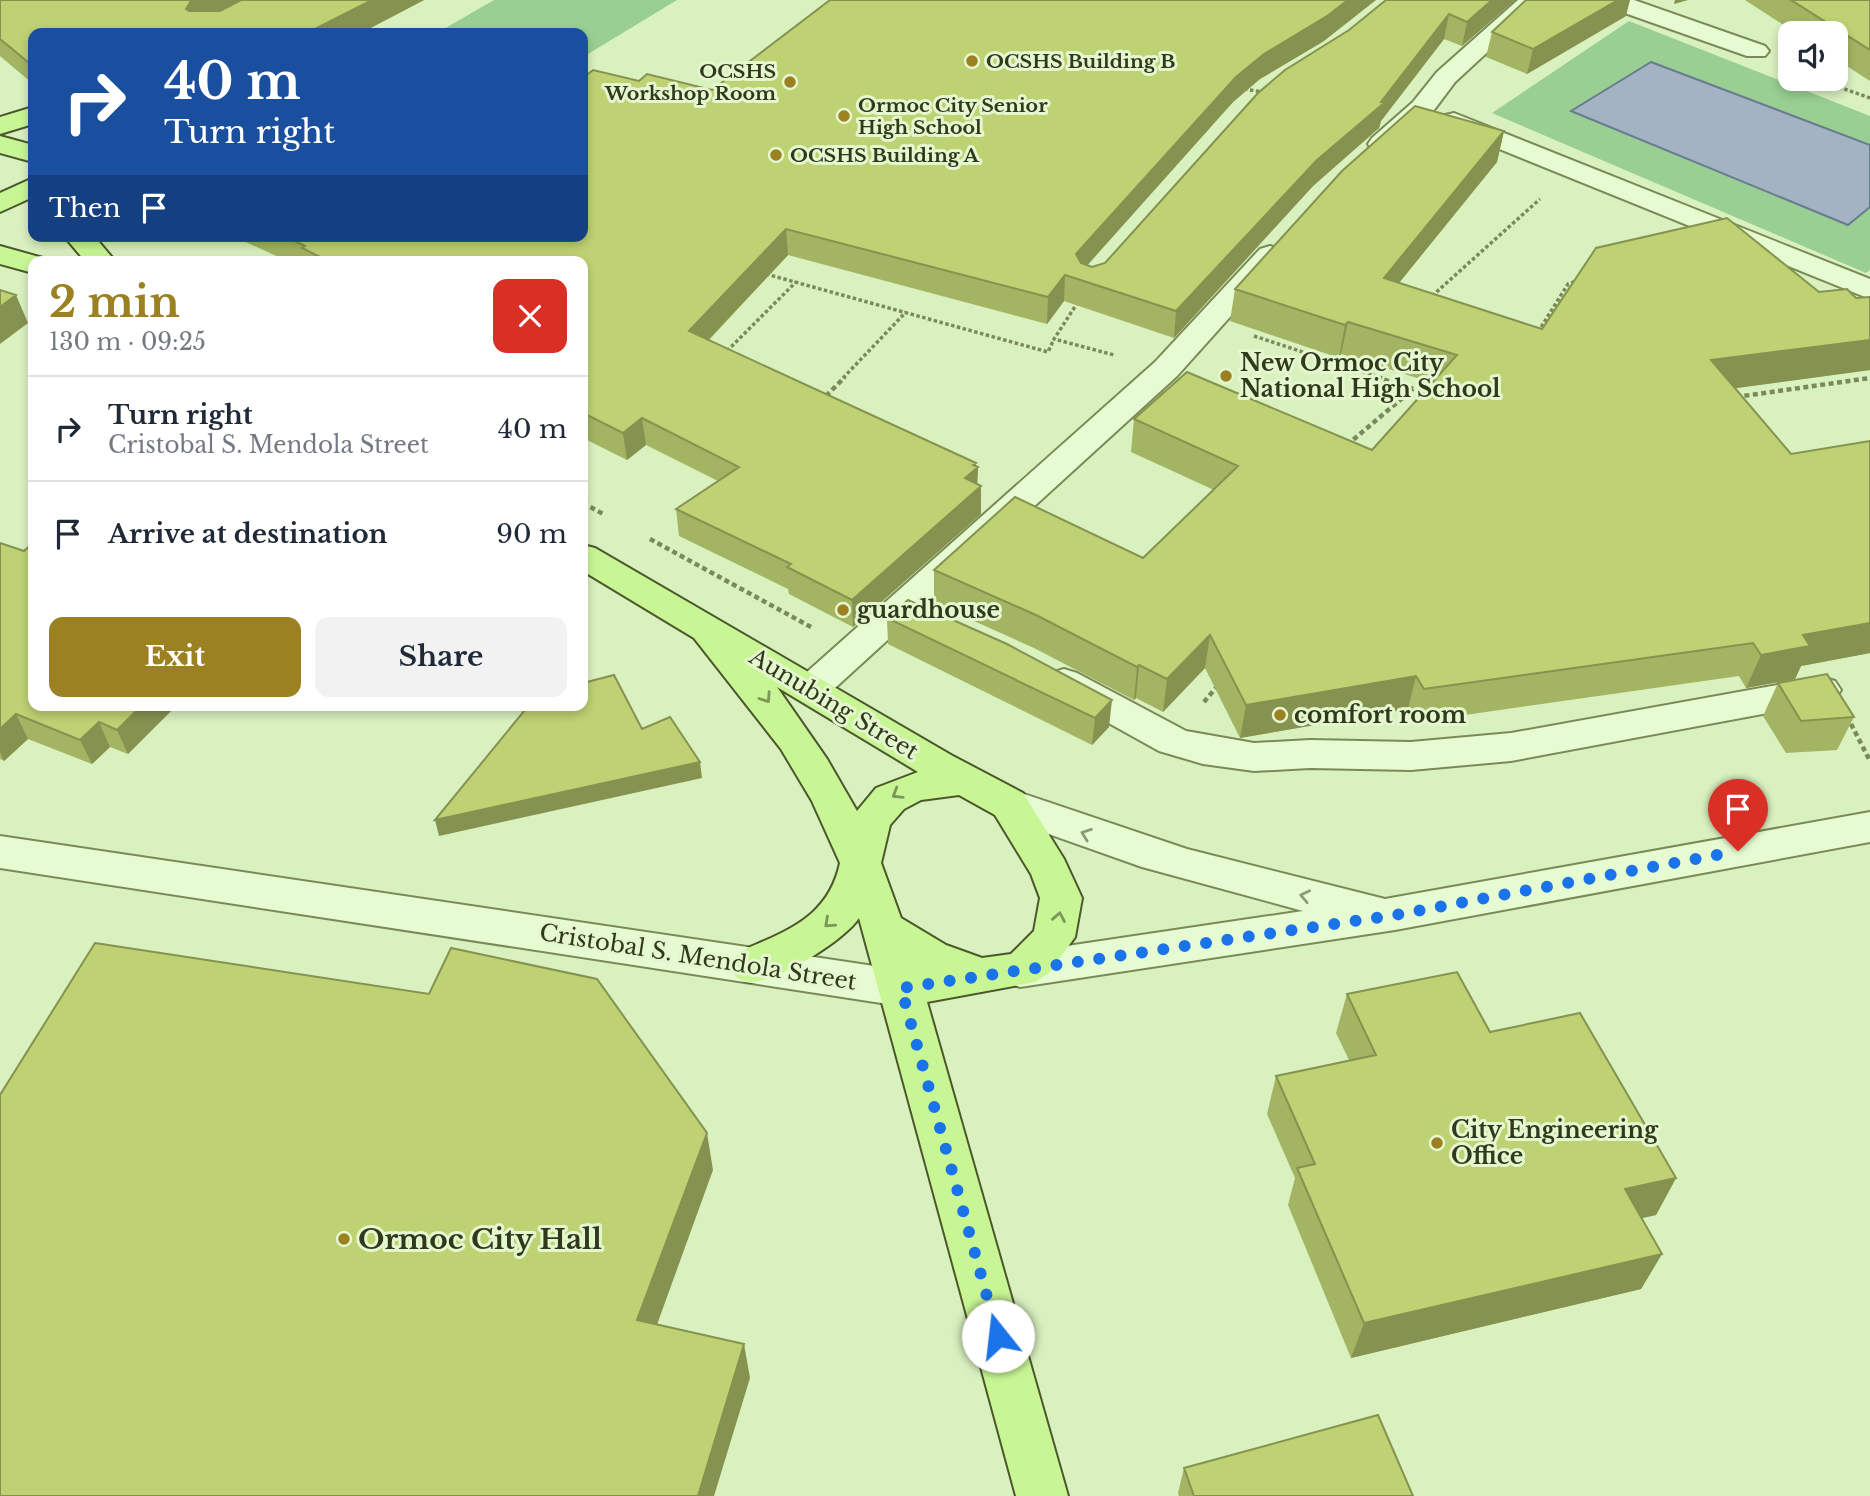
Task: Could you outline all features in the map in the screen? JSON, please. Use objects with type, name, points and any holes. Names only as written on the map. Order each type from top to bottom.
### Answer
[{"type":"main road","points":[[0,126],[28,118]]},
{"type":"main road","points":[[0,144],[28,152]]},
{"type":"main road","points":[[0,204],[28,190]]},
{"type":"main road","points":[[84,242],[96,256]]},
{"type":"main road","points":[[0,255],[28,263]]},
{"type":"main road","name":"Aunubing Street","points":[[588,559],[963,780]]},
{"type":"main road","name":"Aunubing Street","points":[[706,628],[755,682],[803,752],[833,804],[861,865],[901,988],[1042,1496]]},
{"type":"main road","points":[[751,965],[792,948],[820,931],[839,914],[850,898],[861,865],[869,826],[877,809],[890,796],[908,787],[963,780],[1009,804],[1050,870],[1061,898],[1054,937],[1034,961],[1000,973],[931,957],[881,927]]},
{"type":"main road","name":"Cristobal S. Mendola Street","points":[[901,988],[1000,973]]},
{"type":"street","points":[[1365,158],[1422,108],[1446,77],[1532,0]]},
{"type":"street","points":[[1611,0],[1756,51]]},
{"type":"street","points":[[1422,108],[1870,290]]},
{"type":"street","points":[[811,689],[1166,369],[1289,233]]},
{"type":"street","points":[[904,607],[939,623]]},
{"type":"street","points":[[1032,665],[1173,741],[1203,750],[1254,757],[1310,754],[1412,755],[1511,747],[1833,688]]},
{"type":"street","name":"Cristobal S. Mendola Street","points":[[1009,804],[1168,862],[1303,896],[1395,915]]},
{"type":"street","name":"Cristobal S. Mendola Street","points":[[1000,973],[1395,915],[1870,827]]},
{"type":"street","name":"Cristobal S. Mendola Street","points":[[0,852],[901,988]]},
{"type":"path","points":[[1237,88],[1264,92]]},
{"type":"path","points":[[1848,90],[1870,98]]},
{"type":"path","points":[[1423,304],[1573,170]]},
{"type":"path","points":[[756,271],[1048,352],[1084,293]]},
{"type":"path","points":[[1534,338],[1568,285],[1582,279]]},
{"type":"path","points":[[727,352],[796,282]]},
{"type":"path","points":[[826,396],[906,312]]},
{"type":"path","points":[[1209,321],[1437,397]]},
{"type":"path","points":[[1054,339],[1166,369]]},
{"type":"path","points":[[720,349],[737,356]]},
{"type":"path","points":[[1363,373],[1375,359]]},
{"type":"path","points":[[1733,398],[1870,378]]},
{"type":"path","points":[[1344,447],[1413,389]]},
{"type":"path","points":[[815,391],[835,401]]},
{"type":"path","points":[[588,506],[606,516]]},
{"type":"path","points":[[642,535],[855,651]]},
{"type":"path","points":[[1173,741],[1224,678]]},
{"type":"green space","points":[[494,0],[677,0],[588,54],[588,28],[446,28]]},
{"type":"green space","points":[[1629,21],[1778,80],[1778,91],[1807,91],[1870,116],[1870,270],[1866,273],[1492,113]]},
{"type":"water","points":[[1651,62],[1870,145],[1870,207],[1848,225],[1571,111]]},
{"type":"building","points":[[0,0],[193,0],[186,9],[189,11],[220,11],[241,0],[372,0],[317,28],[28,28],[28,62],[0,39]]},
{"type":"building","points":[[830,0],[1348,0],[1327,16],[1264,54],[1236,77],[1076,254],[1081,263],[1092,267],[1105,263],[1258,93],[1285,70],[1349,30],[1386,0],[1492,0],[1467,22],[1449,14],[1381,102],[1384,103],[1317,160],[1176,311],[1065,275],[1048,297],[786,229],[689,331],[976,463],[973,465],[978,467],[965,478],[981,486],[852,600],[787,567],[791,564],[676,509],[739,467],[642,418],[623,433],[588,416],[588,256],[318,256],[297,242],[588,242],[588,74],[593,70],[639,81],[647,74],[712,90]]},
{"type":"building","points":[[1526,0],[1618,0],[1533,49],[1492,32]]},
{"type":"building","points":[[1791,0],[1870,0],[1870,50],[1848,36],[1848,21],[1824,21]]},
{"type":"building","points":[[1415,106],[1504,131],[1384,278],[1542,329],[1596,248],[1727,218],[1819,292],[1847,289],[1856,298],[1870,297],[1870,340],[1711,360],[1791,454],[1870,441],[1870,623],[1803,635],[1810,646],[1761,655],[1753,643],[1424,689],[1416,676],[1246,705],[1210,635],[1167,679],[1139,665],[1137,667],[1036,615],[934,570],[1015,497],[1143,558],[1238,466],[1134,419],[1187,372],[1372,450],[1457,355],[1348,322],[1345,325],[1235,289],[1342,171]]},
{"type":"building","points":[[0,290],[16,295],[0,307]]},
{"type":"building","points":[[0,543],[24,551],[28,547],[28,711],[136,711],[117,730],[99,722],[80,740],[16,714],[0,729]]},
{"type":"building","points":[[908,600],[1007,644],[1112,700],[1095,718],[887,618]]},
{"type":"building","points":[[1827,674],[1854,717],[1801,721],[1778,683]]},
{"type":"building","points":[[614,675],[642,729],[670,717],[700,762],[435,820],[524,711],[588,711],[588,682]]},
{"type":"building","name":"Ormoc City Hall","points":[[95,943],[429,994],[451,948],[597,979],[707,1133],[637,1320],[744,1344],[698,1496],[0,1496],[0,1095]]},
{"type":"building","points":[[1457,972],[1490,1032],[1580,1013],[1676,1178],[1625,1189],[1662,1254],[1364,1323],[1297,1168],[1315,1164],[1276,1076],[1376,1055],[1347,994]]},
{"type":"building","points":[[1378,1415],[1413,1496],[1194,1496],[1184,1468]]},
{"type":"place","name":"OCSHS Building B","points":[[972,61]]},
{"type":"place","name":"OCSHS Workshop Room","points":[[790,82]]},
{"type":"place","name":"Ormoc City Senior High School","points":[[844,116]]},
{"type":"place","name":"OCSHS Building A","points":[[776,155]]},
{"type":"place","name":"New Ormoc City National High School","points":[[1226,376]]},
{"type":"place","name":"guardhouse","points":[[843,610]]},
{"type":"place","name":"comfort room","points":[[1280,715]]},
{"type":"place","name":"City Engineering Office","points":[[1437,1143]]},
{"type":"place","name":"Ormoc City Hall","points":[[344,1239]]},
{"type":"route","points":[[998,1336],[901,988],[1395,915],[1738,851]]}]
